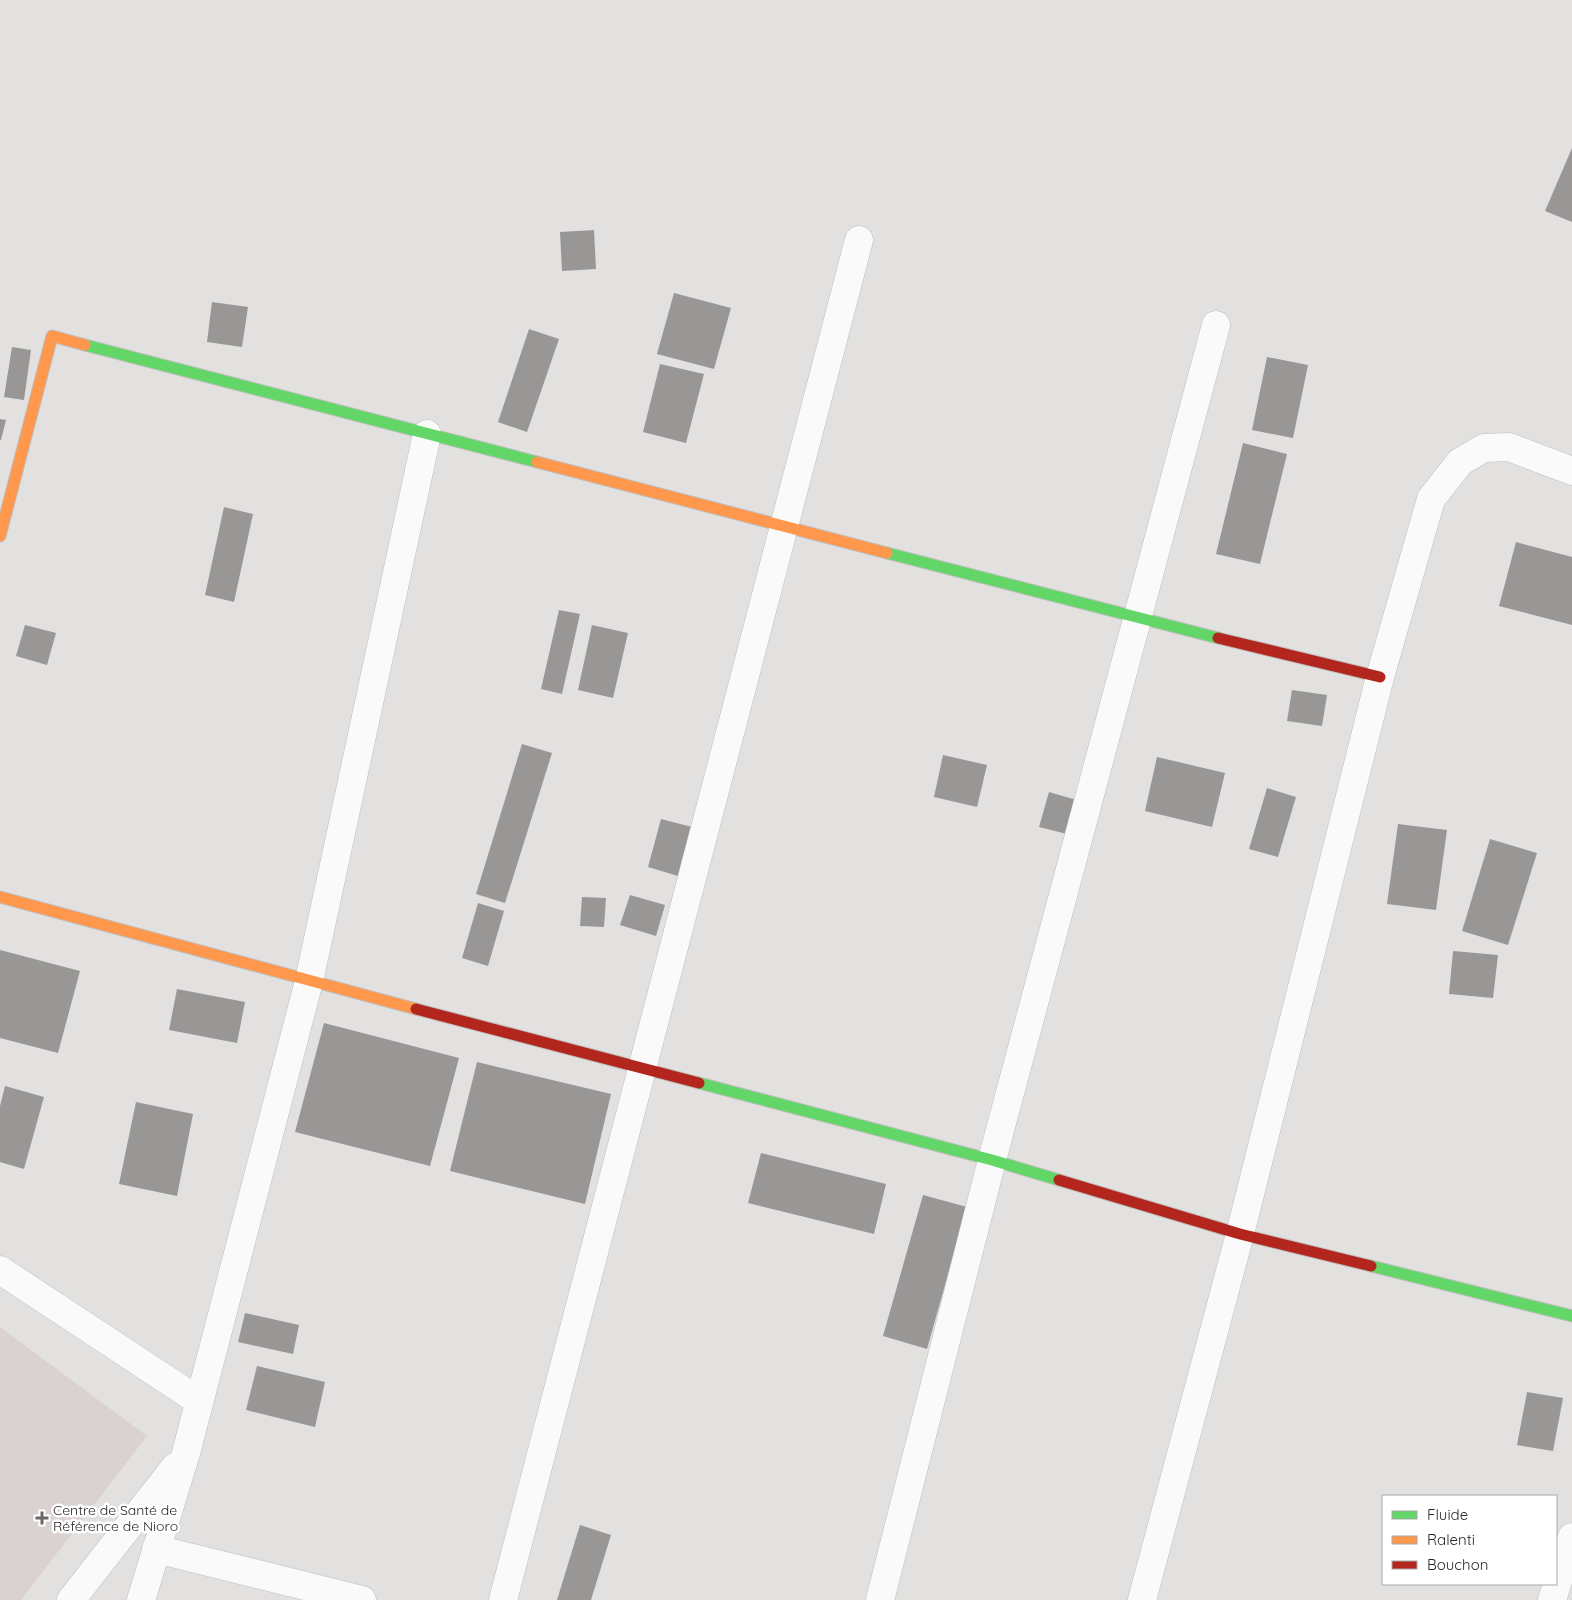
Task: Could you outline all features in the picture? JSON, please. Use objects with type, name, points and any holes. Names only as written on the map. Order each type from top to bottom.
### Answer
[{"type":"street","points":[[503,1600],[859,240]]},
{"type":"street","points":[[880,1600],[992,1160],[1216,325]]},
{"type":"street","points":[[0,536],[52,336],[1137,618],[1380,677]]},
{"type":"street","points":[[141,1600],[186,1453],[198,1401],[309,981],[427,434]]},
{"type":"street","points":[[1142,1600],[1240,1234],[1380,677],[1432,499],[1460,462],[1484,448],[1509,447],[1572,470]]},
{"type":"street","points":[[0,897],[309,981],[992,1160],[1240,1234],[1572,1316]]},
{"type":"street","points":[[0,1270],[198,1401]]},
{"type":"street","points":[[71,1600],[186,1453]]},
{"type":"street","points":[[1557,1584],[1572,1536]]},
{"type":"street","points":[[156,1549],[362,1600]]},
{"type":"street","points":[[1552,1600],[1557,1585]]},
{"type":"shaded area","name":"Centre de Santé de Référence de Nioro","points":[[0,1327],[147,1436],[21,1600],[0,1600]]},
{"type":"building","points":[[1572,148],[1572,222],[1545,211]]},
{"type":"building","points":[[594,230],[596,269],[562,271],[560,232]]},
{"type":"building","points":[[674,293],[731,308],[714,369],[657,354]]},
{"type":"building","points":[[212,302],[248,307],[242,347],[207,342]]},
{"type":"building","points":[[529,329],[559,339],[527,432],[498,422]]},
{"type":"building","points":[[12,347],[31,350],[24,400],[4,397]]},
{"type":"building","points":[[1267,357],[1308,365],[1293,438],[1252,430]]},
{"type":"building","points":[[660,364],[704,374],[686,443],[643,432]]},
{"type":"building","points":[[0,419],[6,420],[1,440],[0,440]]},
{"type":"building","points":[[1243,443],[1287,454],[1260,564],[1216,554]]},
{"type":"building","points":[[224,507],[253,514],[234,602],[205,595]]},
{"type":"building","points":[[1516,542],[1572,557],[1572,625],[1499,606]]},
{"type":"building","points":[[559,610],[580,614],[562,694],[541,689]]},
{"type":"building","points":[[25,625],[56,633],[47,665],[16,656]]},
{"type":"building","points":[[592,625],[628,633],[613,698],[578,690]]},
{"type":"building","points":[[1292,690],[1327,695],[1322,726],[1287,721]]},
{"type":"building","points":[[522,744],[552,753],[505,903],[476,894]]},
{"type":"building","points":[[943,755],[987,765],[977,807],[934,797]]},
{"type":"building","points":[[1157,757],[1225,773],[1212,827],[1145,811]]},
{"type":"building","points":[[1267,788],[1296,797],[1278,857],[1249,849]]},
{"type":"building","points":[[1049,792],[1080,801],[1071,835],[1039,827]]},
{"type":"building","points":[[661,819],[692,827],[678,876],[648,867]]},
{"type":"building","points":[[1398,824],[1447,830],[1436,910],[1387,904]]},
{"type":"building","points":[[1490,839],[1537,853],[1508,945],[1462,931]]},
{"type":"building","points":[[630,895],[665,905],[656,936],[620,925]]},
{"type":"building","points":[[582,897],[606,898],[604,927],[580,926]]},
{"type":"building","points":[[478,903],[504,911],[488,966],[462,958]]},
{"type":"building","points":[[0,950],[80,971],[58,1053],[0,1038]]},
{"type":"building","points":[[1453,951],[1498,955],[1493,998],[1449,994]]},
{"type":"building","points":[[177,989],[245,1002],[237,1043],[169,1030]]},
{"type":"building","points":[[324,1023],[459,1058],[430,1166],[295,1132]]},
{"type":"building","points":[[477,1062],[611,1094],[585,1204],[450,1171]]},
{"type":"building","points":[[5,1086],[44,1097],[24,1169],[0,1162],[0,1106]]},
{"type":"building","points":[[136,1102],[193,1114],[177,1196],[119,1184]]},
{"type":"building","points":[[761,1153],[886,1184],[874,1234],[748,1203]]},
{"type":"building","points":[[923,1195],[967,1207],[927,1349],[883,1336]]},
{"type":"building","points":[[245,1313],[299,1325],[293,1354],[238,1342]]},
{"type":"building","points":[[257,1366],[325,1382],[315,1427],[246,1410]]},
{"type":"building","points":[[1527,1392],[1563,1398],[1553,1451],[1517,1445]]},
{"type":"building","points":[[580,1525],[611,1535],[591,1600],[557,1600]]},
{"type":"traffic: fast","points":[[85,345],[537,462]]},
{"type":"traffic: fast","points":[[887,553],[1218,638]]},
{"type":"traffic: fast","points":[[699,1083],[992,1160],[1059,1180]]},
{"type":"traffic: fast","points":[[1371,1266],[1572,1316]]},
{"type":"traffic: slow","points":[[0,536],[52,336],[85,345]]},
{"type":"traffic: slow","points":[[537,462],[887,553]]},
{"type":"traffic: slow","points":[[0,897],[416,1009]]},
{"type":"traffic: jam","points":[[1218,638],[1380,677]]},
{"type":"traffic: jam","points":[[416,1009],[699,1083]]},
{"type":"traffic: jam","points":[[1059,1180],[1240,1234],[1371,1266]]},
{"type":"place","name":"Centre de Santé de Référence de Nioro","points":[[42,1518]]}]
